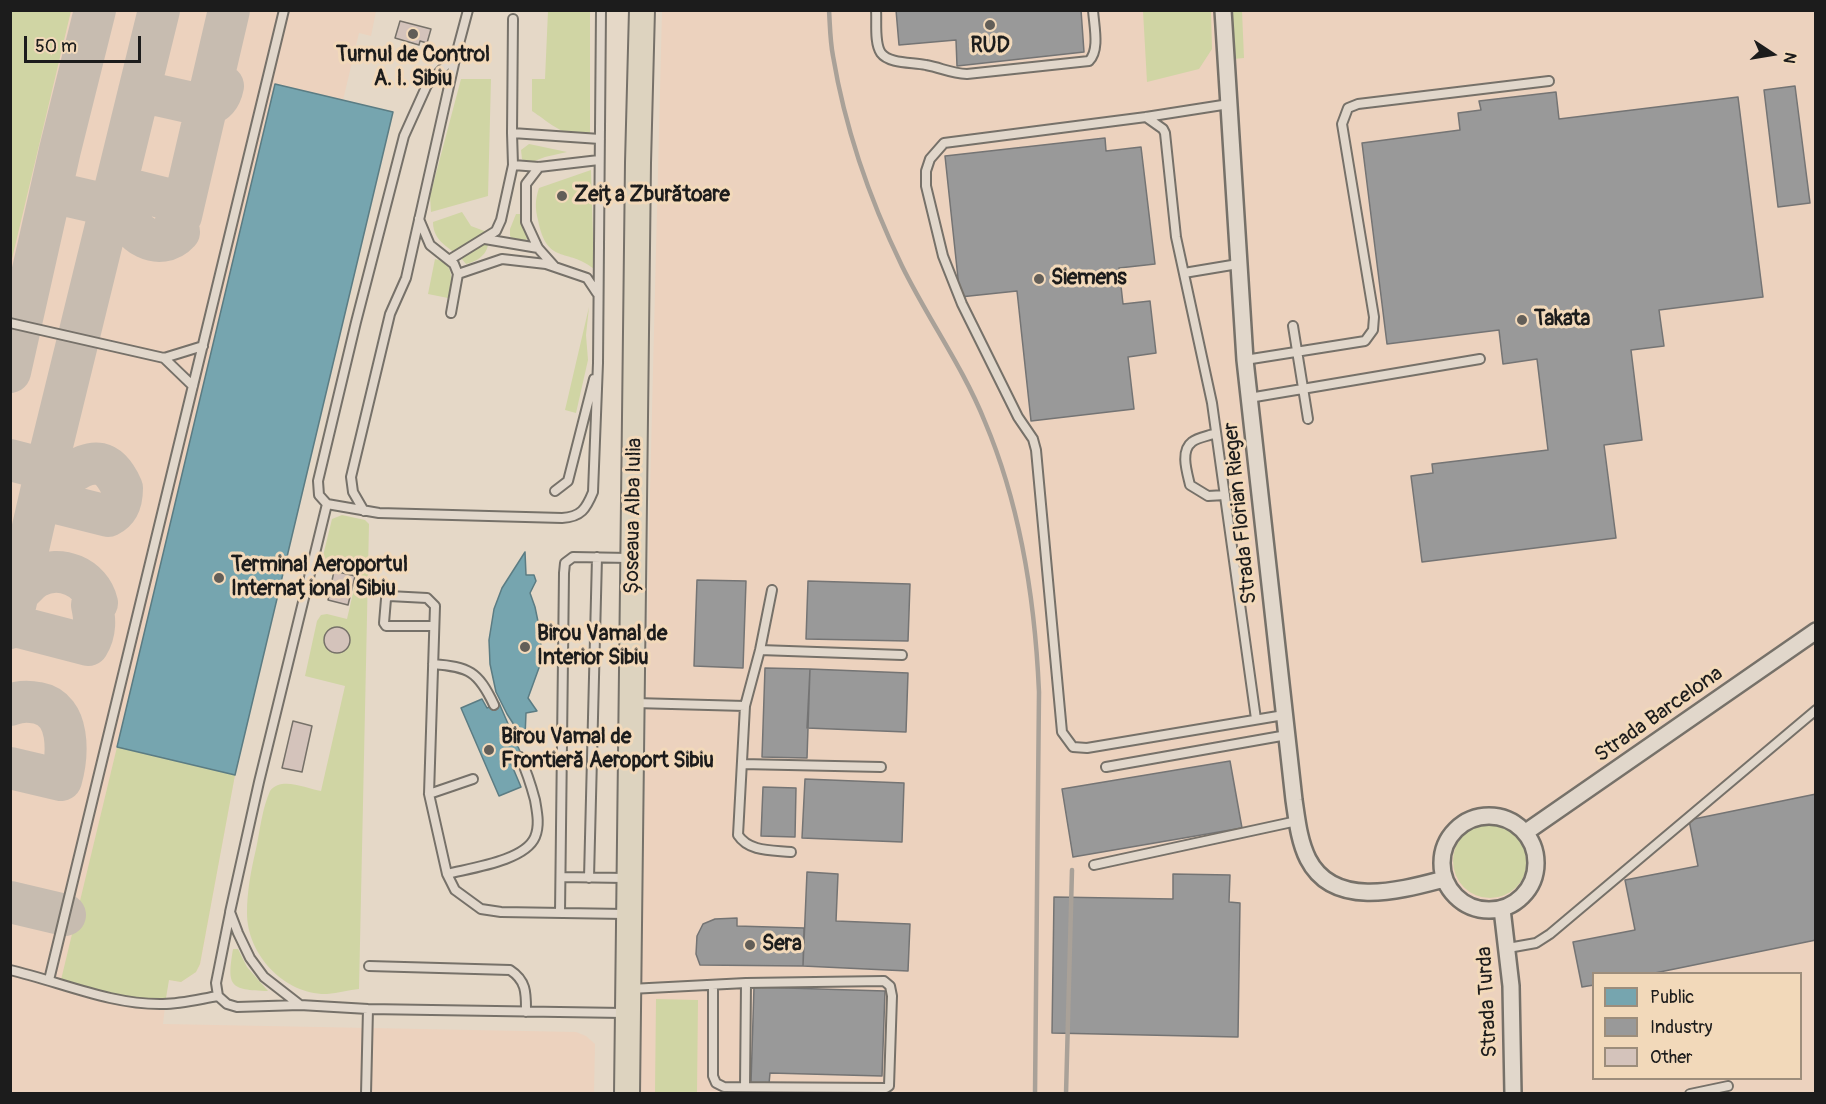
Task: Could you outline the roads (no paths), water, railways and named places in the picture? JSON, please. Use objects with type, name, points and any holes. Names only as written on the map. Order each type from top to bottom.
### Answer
[{"type":"main road","name":"Șoseaua Alba Iulia","points":[[627,1094],[638,163],[642,10]]},
{"type":"street","name":"Strada Florian Rieger","points":[[1223,10],[1245,360],[1297,820],[1308,859],[1324,879],[1337,887],[1353,891],[1378,892],[1408,888],[1444,879]]},
{"type":"street","name":"Strada Barcelona","points":[[1526,832],[1815,630]]},
{"type":"street","points":[[1486,815],[1515,822],[1526,832],[1534,846],[1537,861],[1535,877],[1528,891],[1516,903],[1502,909],[1488,911],[1467,905],[1451,892],[1444,879],[1443,850],[1449,837],[1459,826],[1472,818],[1486,815]]},
{"type":"street","name":"Strada Turda","points":[[1502,909],[1511,986],[1513,1094]]},
{"type":"lane","points":[[50,980],[284,10]]},
{"type":"lane","points":[[364,511],[353,492],[351,477],[390,314],[405,278],[468,10]]},
{"type":"lane","points":[[456,55],[426,85],[404,136],[318,481],[320,495],[327,504],[364,511],[575,517],[588,506],[593,492],[598,363],[602,10]]},
{"type":"lane","points":[[876,10],[878,46],[882,54],[892,60],[927,65],[950,73],[967,74],[1089,62],[1095,50],[1093,10]]},
{"type":"lane","points":[[449,260],[496,231],[501,220],[513,165],[513,19]]},
{"type":"lane","points":[[1245,360],[1365,341],[1373,330],[1374,317],[1342,124],[1348,108],[1358,104],[1549,81]]},
{"type":"lane","points":[[1229,104],[945,143],[930,159],[926,171],[926,186],[943,256],[962,304],[1018,417],[1033,439],[1036,450],[1062,732],[1074,747],[1087,748],[1284,715]]},
{"type":"lane","points":[[1146,117],[1165,133],[1176,237],[1216,433],[1256,719]]},
{"type":"lane","points":[[512,133],[600,139]]},
{"type":"lane","points":[[513,165],[539,166],[599,160]]},
{"type":"lane","points":[[539,166],[526,184],[526,222],[538,248],[556,268]]},
{"type":"lane","points":[[418,218],[430,245],[454,264],[458,274],[451,313]]},
{"type":"lane","points":[[485,239],[538,248]]},
{"type":"lane","points":[[458,274],[502,259],[546,264],[587,278],[598,294]]},
{"type":"lane","points":[[1184,273],[1238,264]]},
{"type":"lane","points":[[10,323],[165,358],[203,346]]},
{"type":"lane","points":[[1293,326],[1308,420]]},
{"type":"lane","points":[[165,358],[193,386]]},
{"type":"lane","points":[[1249,398],[1302,387],[1480,359]]},
{"type":"lane","points":[[555,491],[568,481],[598,363]]},
{"type":"lane","points":[[1216,433],[1193,441],[1188,447],[1185,461],[1190,485],[1208,496],[1225,495]]},
{"type":"lane","points":[[327,504],[259,782],[230,912],[216,983],[218,996],[227,1004],[237,1007],[300,1005],[368,1009],[628,1013]]},
{"type":"lane","points":[[560,913],[564,573],[566,563],[573,557],[634,558]]},
{"type":"lane","points":[[589,878],[597,557]]},
{"type":"lane","points":[[772,590],[760,650],[745,706],[738,835],[751,847],[791,852]]},
{"type":"lane","points":[[434,626],[386,626],[384,623],[386,599],[389,596],[427,598],[435,606],[429,794],[447,874],[455,890],[481,909],[630,914]]},
{"type":"lane","points":[[760,650],[902,655]]},
{"type":"lane","points":[[433,664],[460,666],[472,672],[487,691],[494,705]]},
{"type":"lane","points":[[632,703],[745,706]]},
{"type":"lane","points":[[1508,948],[1536,943],[1550,934],[1815,710]]},
{"type":"lane","points":[[1106,767],[1287,735]]},
{"type":"lane","points":[[447,874],[510,858],[534,839],[537,812],[519,756]]},
{"type":"lane","points":[[742,764],[881,767]]},
{"type":"lane","points":[[429,794],[473,779]]},
{"type":"lane","points":[[1094,865],[1297,820]]},
{"type":"lane","points":[[561,878],[630,878]]},
{"type":"lane","points":[[230,912],[250,958],[264,977],[300,1005]]},
{"type":"lane","points":[[369,966],[510,970],[517,975],[526,989],[526,1012]]},
{"type":"lane","points":[[10,970],[102,996],[138,1003],[165,1004],[218,996]]},
{"type":"lane","points":[[628,990],[712,985],[746,983],[884,981],[890,986],[892,996],[889,1086],[886,1088],[724,1087],[716,1083],[713,1076],[712,985]]},
{"type":"lane","points":[[745,1087],[746,983]]},
{"type":"lane","points":[[366,1094],[368,1009]]},
{"type":"lane","points":[[1690,1094],[1728,1086]]},
{"type":"railway","points":[[829,10],[831,45],[838,83],[869,190],[902,266],[956,362],[985,422],[1008,487],[1024,554],[1034,623],[1039,692],[1035,1094]]},
{"type":"railway","points":[[1066,1094],[1072,870]]},
{"type":"place","name":"RUD","points":[[990,25]]},
{"type":"place","name":"Turnul de Control A. I. Sibiu","points":[[413,34]]},
{"type":"place","name":"Zeița Zburătoare","points":[[562,196]]},
{"type":"place","name":"Siemens","points":[[1039,279]]},
{"type":"place","name":"Takata","points":[[1522,320]]},
{"type":"place","name":"Terminal Aeroportul Internațional Sibiu","points":[[219,578]]},
{"type":"place","name":"Birou Vamal de Interior Sibiu","points":[[525,647]]},
{"type":"place","name":"Birou Vamal de Frontieră Aeroport Sibiu","points":[[489,750]]},
{"type":"place","name":"Sera","points":[[750,945]]}]
